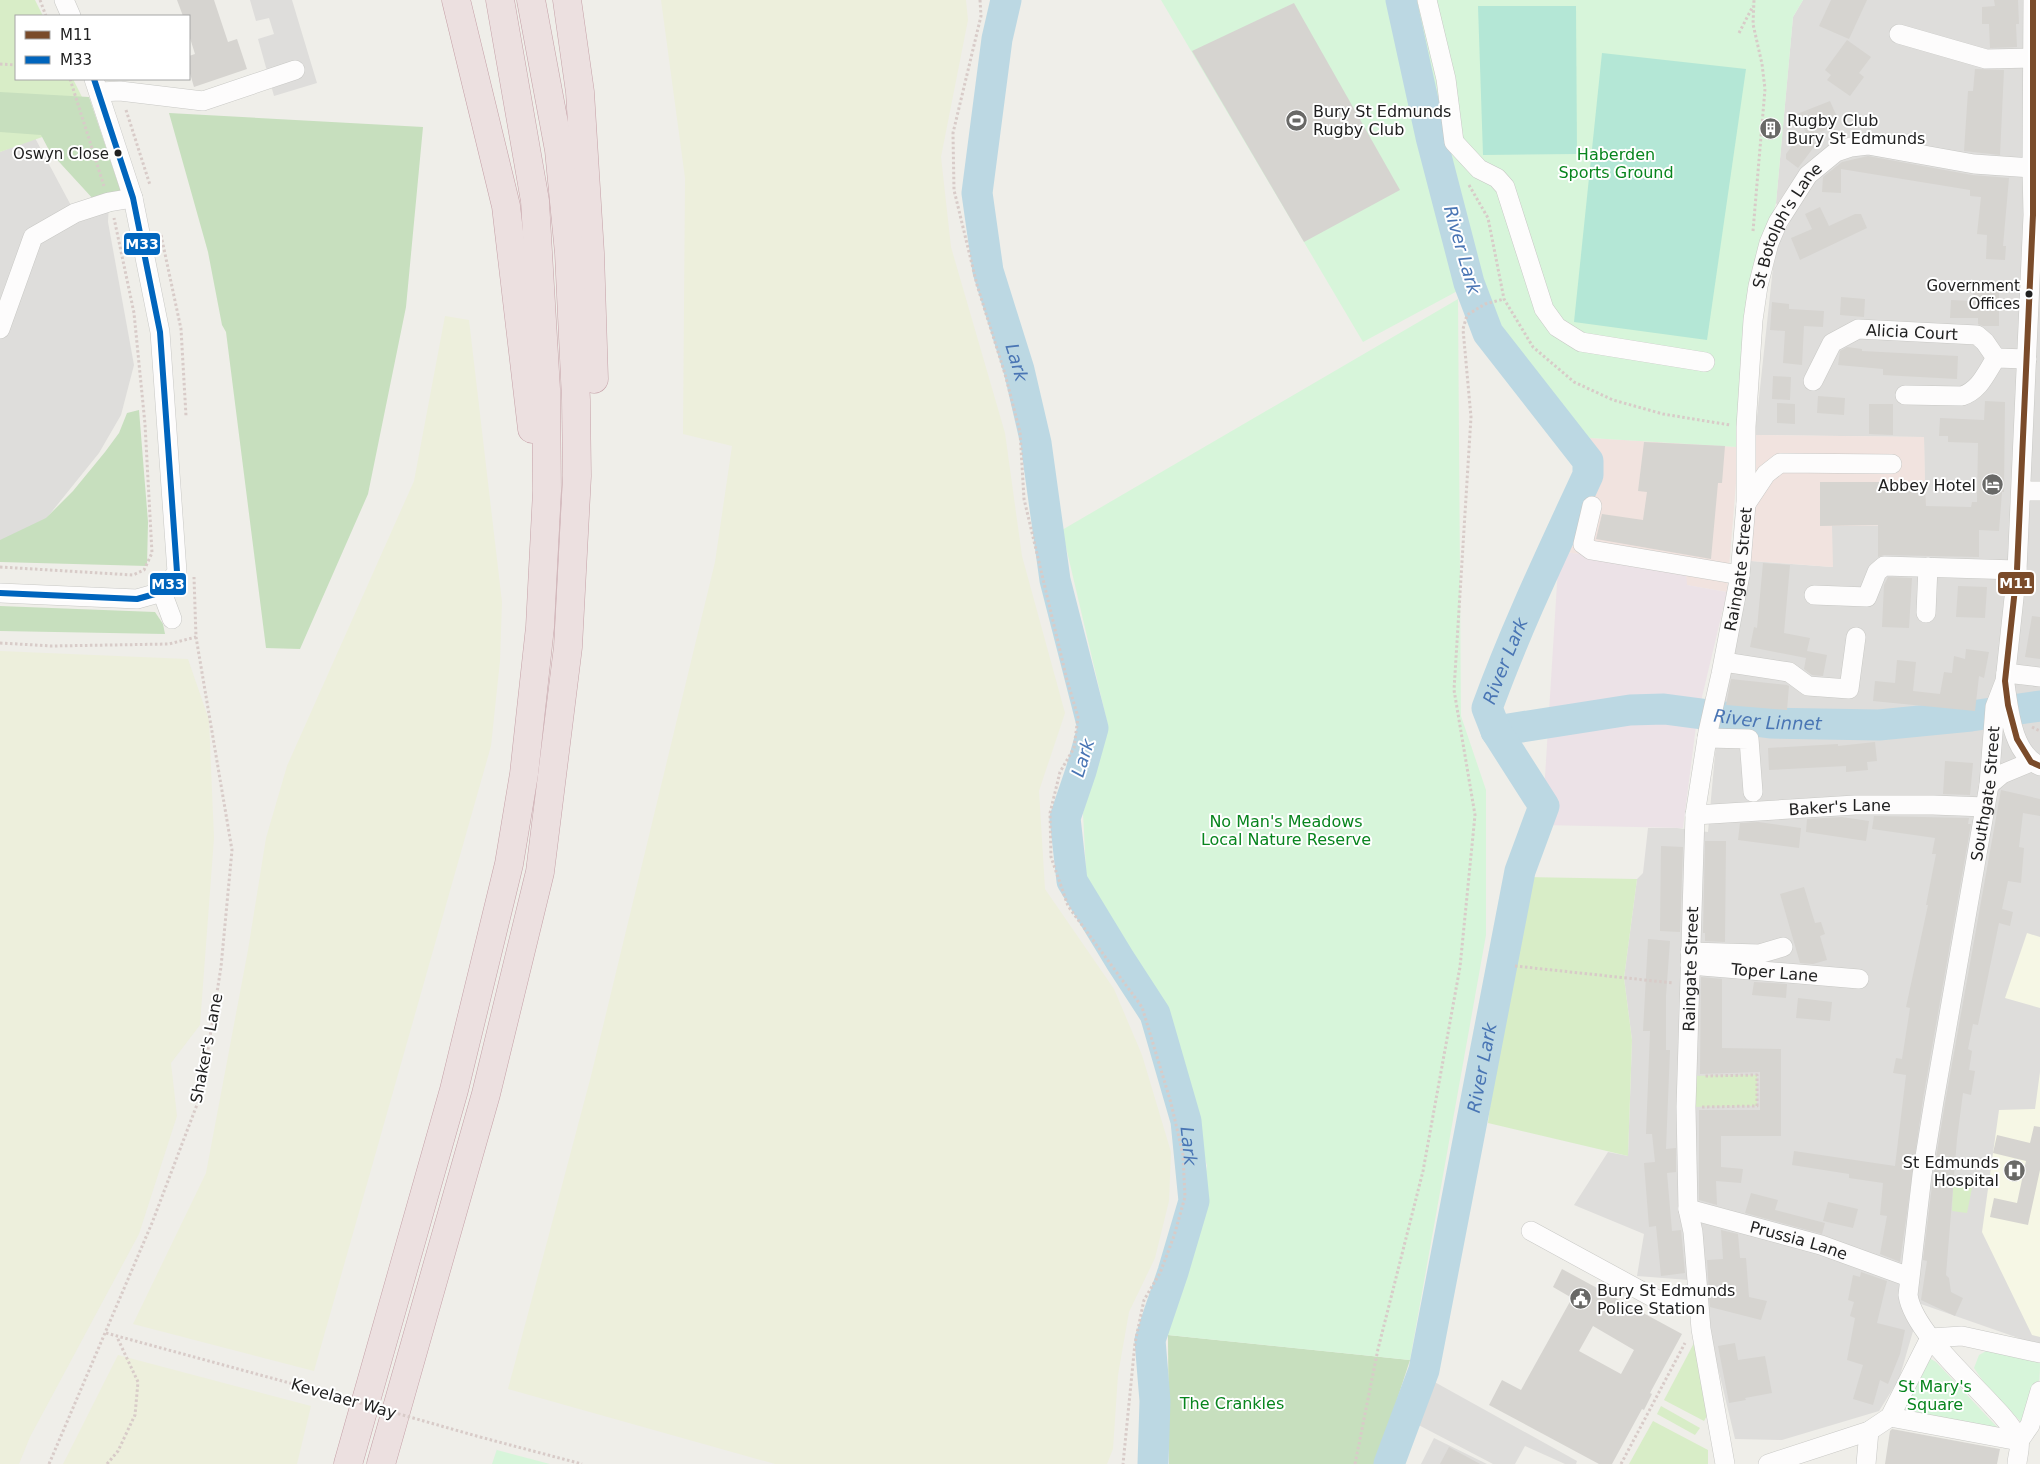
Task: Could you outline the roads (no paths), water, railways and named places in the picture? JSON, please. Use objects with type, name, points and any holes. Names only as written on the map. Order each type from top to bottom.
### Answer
[{"type":"highway","points":[[456,0],[506,206],[530,420],[548,491]]},
{"type":"highway","points":[[348,1464],[454,1090],[508,864],[524,774],[539,637],[548,491],[546,389],[535,201],[500,0]]},
{"type":"highway","points":[[381,1464],[486,1094],[540,872],[568,647],[578,476],[569,253],[559,150],[531,0]]},
{"type":"highway","points":[[566,0],[580,92],[590,253],[595,411],[578,476]]},
{"type":"street","points":[[64,0],[71,15]]},
{"type":"street","points":[[1427,0],[1446,78],[1454,142],[1479,168],[1497,178],[1505,187],[1544,308],[1557,327],[1581,342],[1705,362]]},
{"type":"street","name":"Southgate Street","points":[[1930,1338],[1916,1319],[1910,1305],[1909,1277],[1934,1101],[2002,713],[2017,570],[2031,491],[2027,359],[2035,282],[2032,168],[2037,102],[2033,0]]},
{"type":"street","points":[[1899,34],[1986,59],[2034,58]]},
{"type":"street","points":[[97,85],[120,91],[203,101],[295,70]]},
{"type":"street","points":[[0,593],[137,599],[162,592],[178,572],[161,342],[133,198],[97,85]]},
{"type":"street","name":"St Botolph's Lane","points":[[1745,478],[1746,428],[1753,320],[1758,286],[1766,255],[1778,222],[1808,175],[1836,152],[1851,147],[1868,145],[1974,164],[2032,168]]},
{"type":"street","points":[[0,329],[33,238],[75,213],[110,202],[133,198]]},
{"type":"street","name":"Alicia Court","points":[[1813,381],[1832,343],[1858,329],[1977,335],[1985,342],[1996,358]]},
{"type":"street","points":[[1905,395],[1962,396],[1971,393],[1979,386],[1996,358],[2027,359]]},
{"type":"street","points":[[1746,504],[1766,474],[1780,463],[1892,464]]},
{"type":"street","name":"Raingate Street","points":[[1725,1464],[1698,1303],[1693,1232],[1688,1209],[1686,1107],[1695,815],[1707,735],[1724,662],[1740,575],[1746,504],[1745,478]]},
{"type":"street","points":[[1592,506],[1583,544],[1591,550],[1740,575]]},
{"type":"street","points":[[1814,594],[1867,597],[1877,572],[1884,566],[2017,570]]},
{"type":"street","points":[[1926,613],[1928,568]]},
{"type":"street","points":[[162,592],[172,619]]},
{"type":"street","points":[[1724,662],[1789,672],[1808,686],[1849,689],[1856,637]]},
{"type":"street","points":[[2005,677],[2040,677]]},
{"type":"street","points":[[1990,785],[2002,774],[2035,764],[2017,739],[2002,713]]},
{"type":"street","points":[[1707,735],[1749,739],[1753,792]]},
{"type":"street","name":"Baker's Lane","points":[[1695,815],[1855,805],[1985,807]]},
{"type":"street","name":"Toper Lane","points":[[1690,958],[1759,954],[1783,947]]},
{"type":"street","name":"Toper Lane","points":[[1690,958],[1859,979]]},
{"type":"street","name":"Prussia Lane","points":[[1688,1209],[1822,1245],[1909,1277]]},
{"type":"street","points":[[1530,1231],[1665,1304],[1698,1303]]},
{"type":"street","points":[[1930,1338],[1962,1336],[2040,1353]]},
{"type":"street","points":[[1953,1362],[1952,1352],[1962,1336]]},
{"type":"street","points":[[1930,1338],[2004,1417],[2019,1441]]},
{"type":"street","points":[[1768,1464],[1869,1431],[1890,1417],[1930,1338]]},
{"type":"street","points":[[2017,1464],[2019,1441],[2030,1426],[2040,1391]]},
{"type":"street","points":[[1890,1417],[2019,1441]]},
{"type":"street","points":[[1866,1464],[1869,1431]]},
{"type":"waterway","name":"Lark","points":[[1006,0],[997,39],[977,193],[988,271],[1019,370],[1036,443],[1055,580],[1093,728],[1065,818],[1072,881],[1155,1014],[1186,1121],[1194,1201],[1150,1340],[1155,1401],[1153,1464]]},
{"type":"waterway","name":"River Lark","points":[[1389,1464],[1424,1370],[1520,871],[1544,806],[1496,731],[1487,708],[1522,619],[1588,475],[1588,461],[1488,333],[1469,283],[1431,137],[1401,0]]},
{"type":"waterway","name":"River Linnet","points":[[1496,731],[1630,710],[1664,709],[1770,723],[1879,725],[1971,716],[2040,706]]},
{"type":"place","name":"Bury St Edmunds Rugby Club","points":[[1297,120]]},
{"type":"place","name":"Rugby Club Bury St Edmunds","points":[[1771,129]]},
{"type":"place","name":"Oswyn Close","points":[[118,153]]},
{"type":"place","name":"Government Offices","points":[[2029,294]]},
{"type":"place","name":"Abbey Hotel","points":[[1992,485]]},
{"type":"place","name":"St Edmunds Hospital","points":[[2015,1171]]},
{"type":"place","name":"Bury St Edmunds Police Station","points":[[1581,1299]]},
{"type":"park label","name":"Haberden Sports Ground","points":[[1616,163]]},
{"type":"park label","name":"No Man's Meadows Local Nature Reserve","points":[[1286,830]]},
{"type":"park label","name":"St Mary's Square","points":[[1935,1395]]},
{"type":"park label","name":"The Crankles","points":[[1232,1403]]}]
